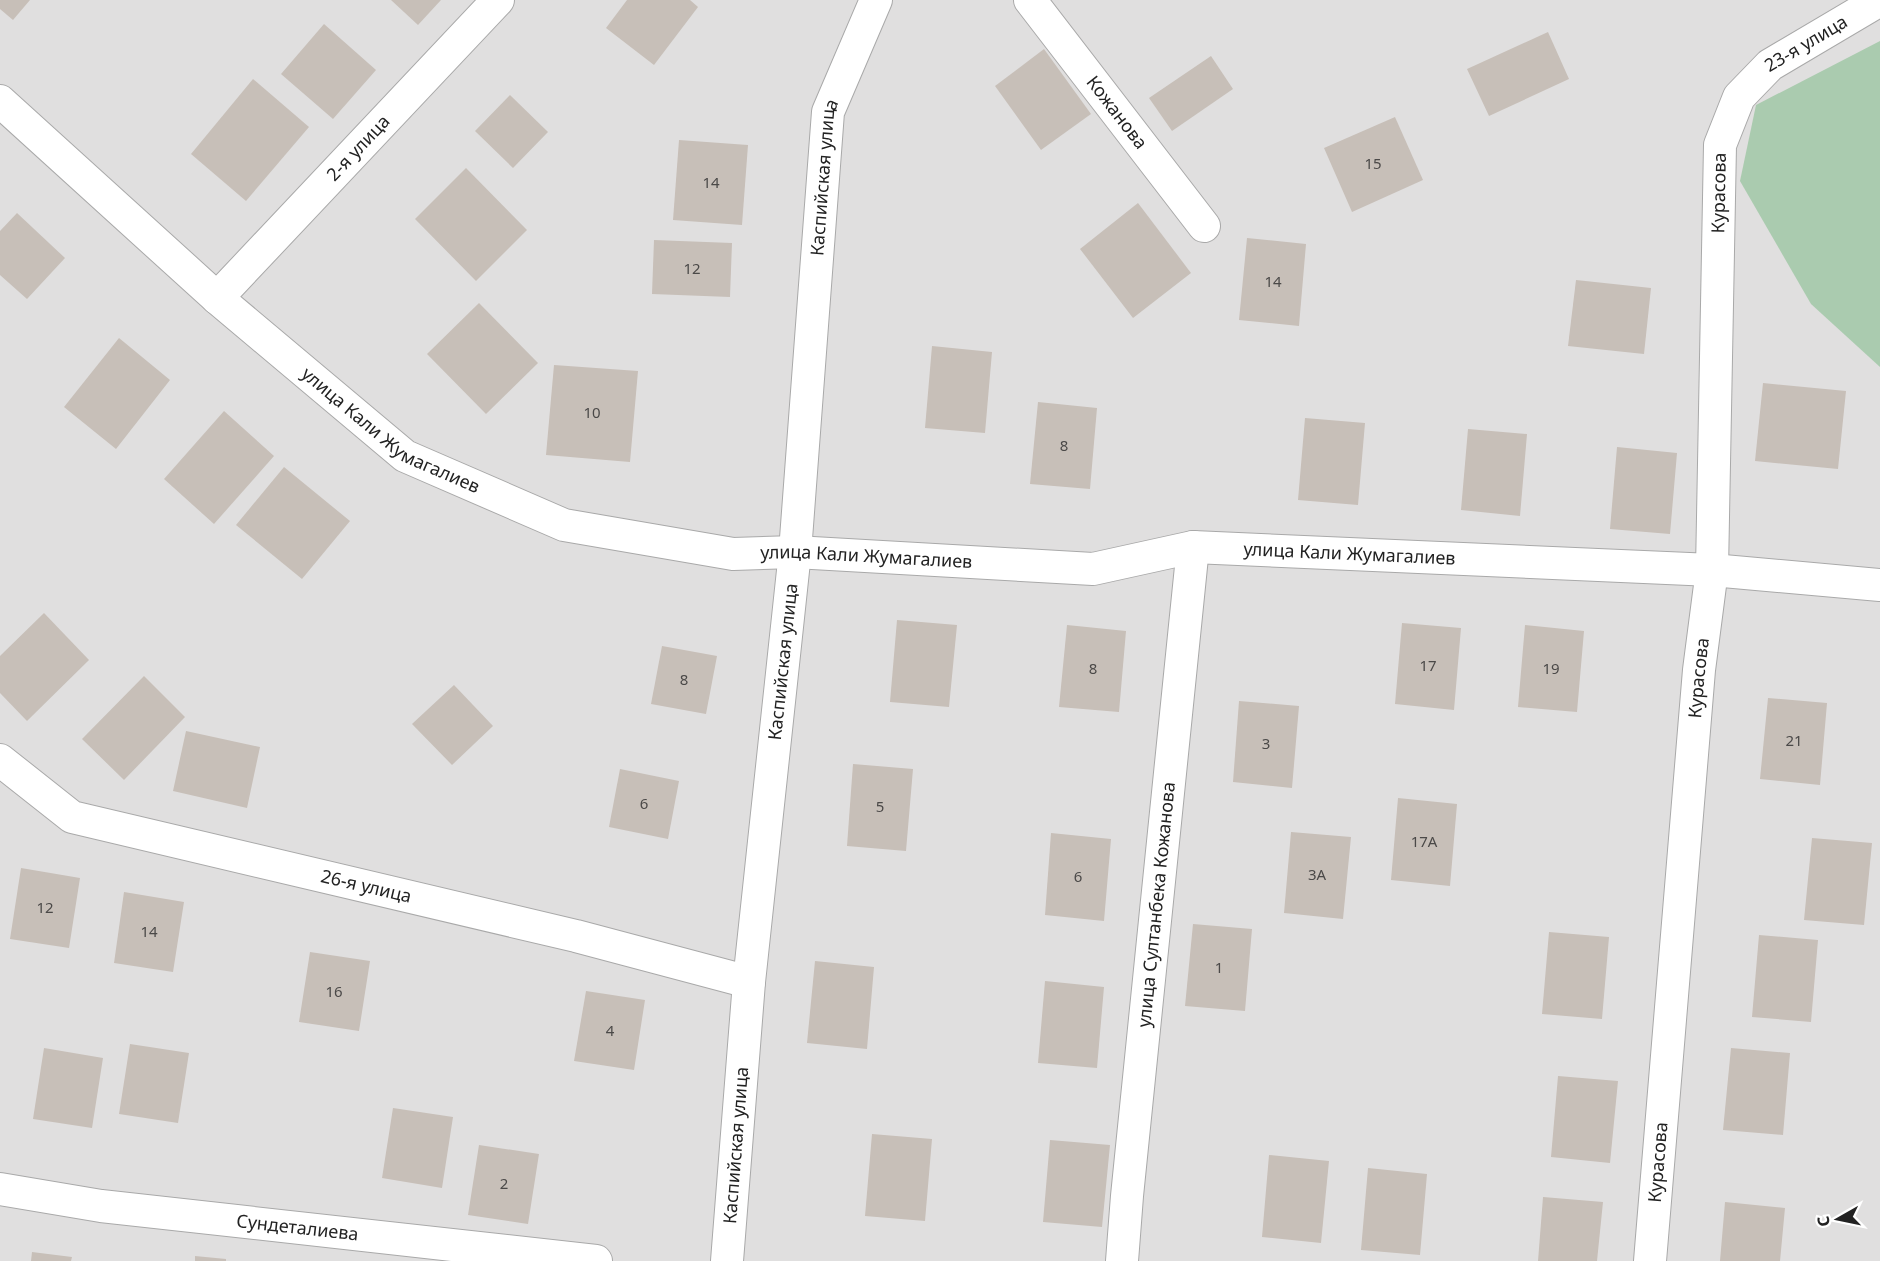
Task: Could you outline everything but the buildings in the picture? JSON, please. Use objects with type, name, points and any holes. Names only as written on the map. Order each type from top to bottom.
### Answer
[{"type":"street","name":"2-я улица","points":[[217,298],[498,0]]},
{"type":"street","name":"Каспийская улица","points":[[727,1261],[749,982],[795,552],[828,112],[876,0]]},
{"type":"street","name":"Кожанова","points":[[1030,0],[1204,226]]},
{"type":"street","name":"23-я улица","points":[[1739,97],[1770,64],[1880,0]]},
{"type":"street","name":"Курасова","points":[[1650,1261],[1698,681],[1712,570],[1720,145],[1739,97]]},
{"type":"street","name":"улица Кали Жумагалиев","points":[[0,101],[217,298],[405,456],[564,525],[733,554],[795,552],[1093,569],[1193,547],[1712,570],[1880,585]]},
{"type":"street","name":"улица Султанбека Кожанова","points":[[1122,1261],[1193,547]]},
{"type":"street","name":"26-я улица","points":[[0,760],[72,817],[576,936],[749,982]]},
{"type":"street","name":"Сундеталиева","points":[[0,1189],[102,1206],[596,1261]]},
{"type":"shaded area","points":[[0,0],[1880,0],[1880,1261],[0,1261]]},
{"type":"green space","points":[[1880,41],[1880,367],[1811,304],[1740,181],[1756,105]]}]
